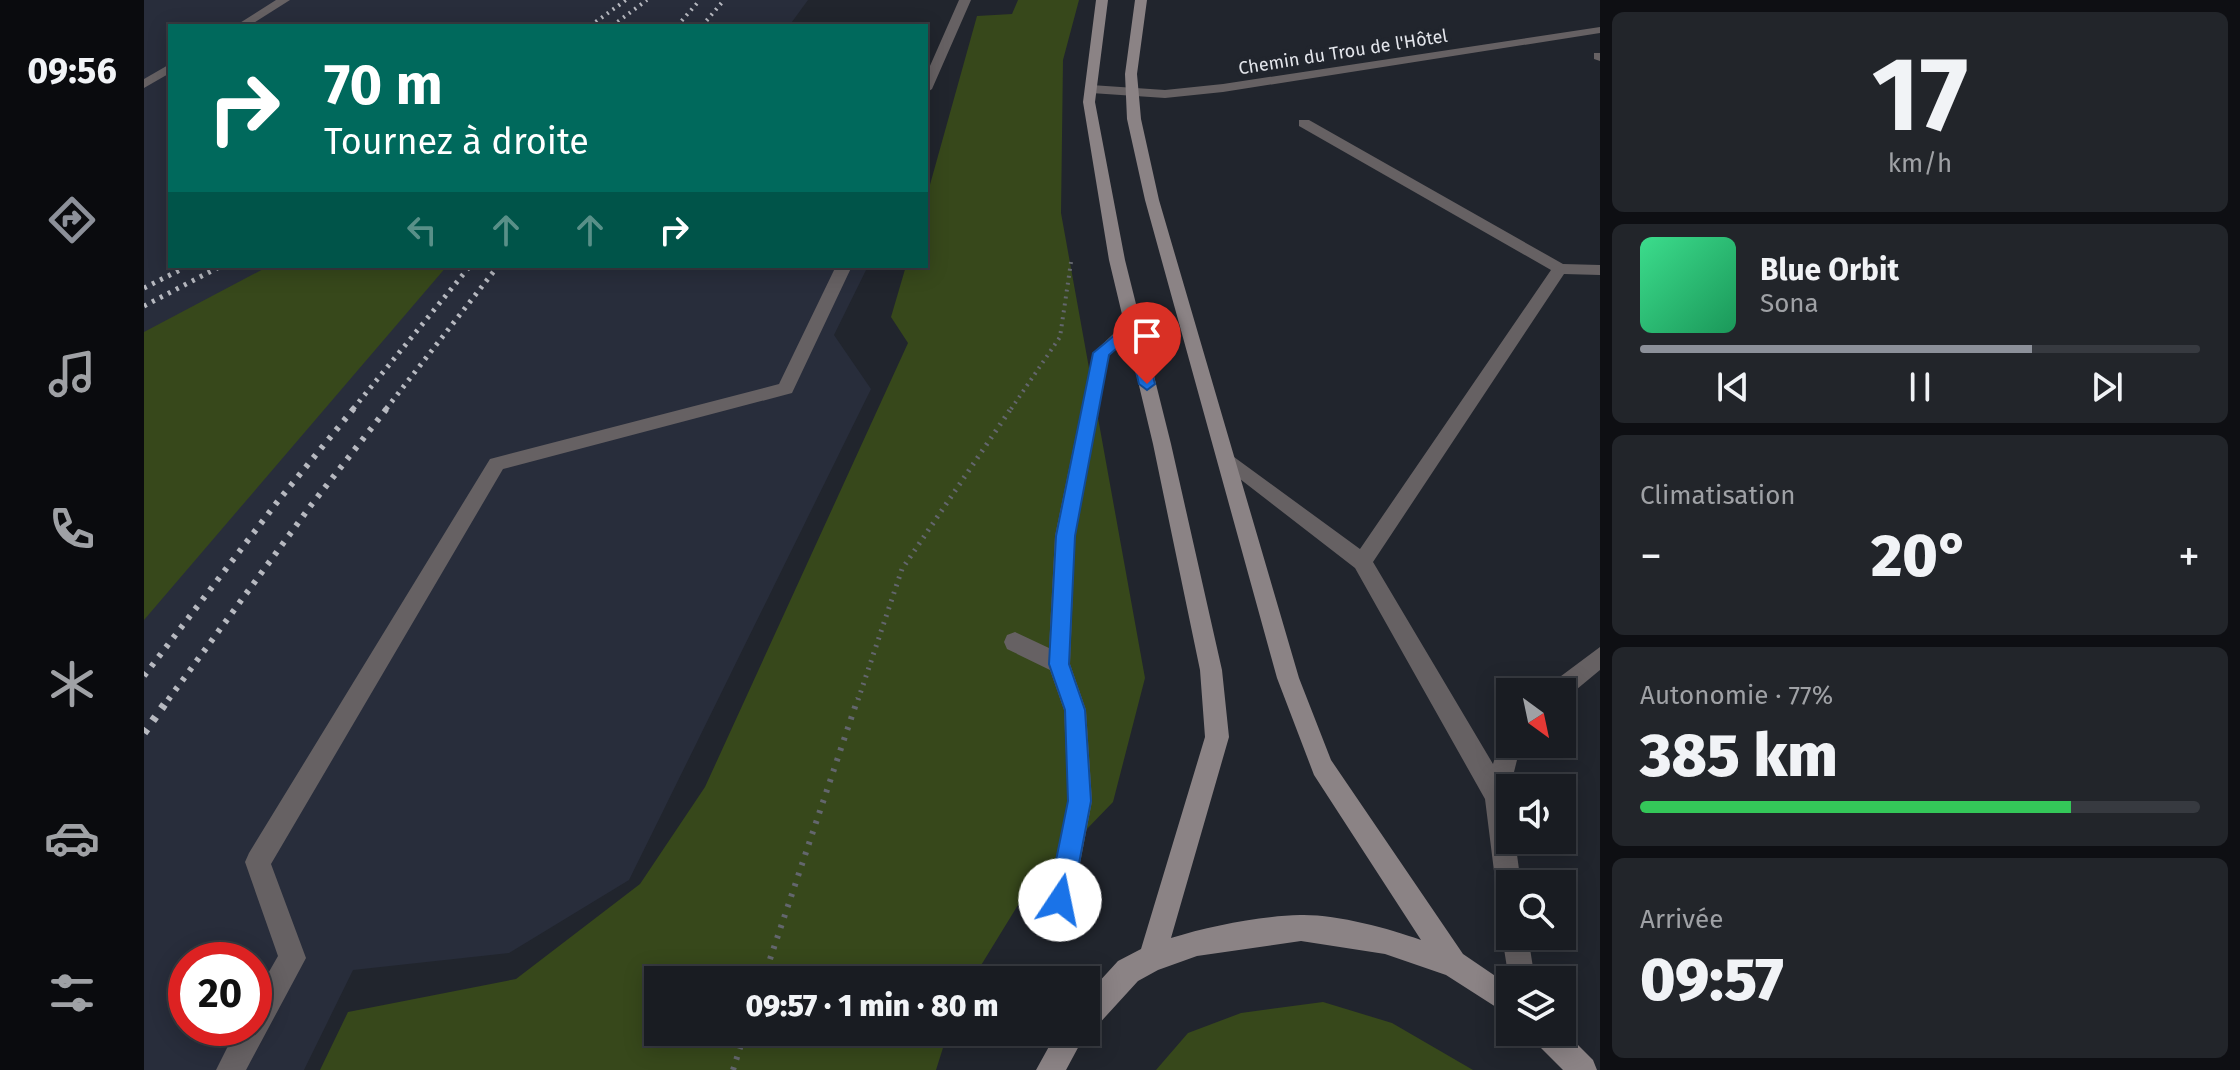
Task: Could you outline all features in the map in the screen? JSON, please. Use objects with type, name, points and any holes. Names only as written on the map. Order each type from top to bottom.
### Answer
[{"type":"street","points":[[244,24],[284,0]]},
{"type":"street","points":[[928,84],[965,0]]},
{"type":"street","points":[[1102,0],[1089,102],[1117,260],[1211,670],[1217,737],[1152,958]]},
{"type":"street","points":[[1141,0],[1140,93],[1134,119],[1152,200],[1288,678],[1322,767],[1453,964]]},
{"type":"street","name":"Chemin du Trou de l'Hôtel","points":[[1091,89],[1140,93],[1223,88],[1600,30]]},
{"type":"street","points":[[144,84],[168,69]]},
{"type":"street","points":[[1304,123],[1560,269],[1600,270]]},
{"type":"street","points":[[272,994],[292,958],[258,862],[497,464],[786,389],[843,268]]},
{"type":"street","points":[[1362,562],[1560,269]]},
{"type":"street","points":[[1060,900],[1080,801],[1075,710],[1059,664],[1065,536],[1101,353],[1133,325]]},
{"type":"street","points":[[1227,462],[1362,562],[1470,745],[1496,795]]},
{"type":"street","points":[[1015,642],[1059,664]]},
{"type":"street","points":[[1574,678],[1600,657]]},
{"type":"street","points":[[1100,1002],[1128,971],[1152,958],[1197,943],[1301,928],[1385,941],[1453,964],[1496,993]]},
{"type":"street","points":[[230,1070],[243,1046]]},
{"type":"street","points":[[1050,1070],[1065,1046]]},
{"type":"street","points":[[1559,1046],[1583,1070]]},
{"type":"path","points":[[768,966],[902,569],[1060,337],[1072,259]]},
{"type":"path","points":[[733,1070],[741,1046]]},
{"type":"shaded area","points":[[144,0],[808,0],[790,24],[168,24],[168,268],[867,268],[834,335],[871,389],[629,880],[509,953],[353,970],[304,1070],[144,1070]]},
{"type":"green space","points":[[1018,0],[1079,0],[1063,60],[1061,213],[1145,678],[1113,802],[1026,892],[981,966],[644,966],[644,1046],[944,1046],[936,1070],[320,1070],[348,1012],[516,979],[640,884],[705,787],[908,343],[891,317],[905,268],[928,268],[928,192],[977,16],[1012,14]]},
{"type":"green space","points":[[265,268],[445,268],[144,620],[144,332]]},
{"type":"green space","points":[[1323,1002],[1392,1023],[1473,1070],[1156,1070],[1188,1033],[1241,1013]]},
{"type":"railway","points":[[593,24],[626,0]]},
{"type":"railway","points":[[615,24],[647,0]]},
{"type":"railway","points":[[679,24],[700,0]]},
{"type":"railway","points":[[704,24],[724,0]]},
{"type":"railway","points":[[144,288],[184,268]]},
{"type":"railway","points":[[144,306],[217,268]]},
{"type":"railway","points":[[353,409],[468,268]]},
{"type":"railway","points":[[386,409],[496,268]]},
{"type":"railway","points":[[144,676],[278,501],[355,407]]},
{"type":"railway","points":[[168,700],[312,504],[388,407]]},
{"type":"railway","points":[[144,733],[169,698]]},
{"type":"route","points":[[1060,900],[1080,801],[1075,710],[1059,664],[1065,536],[1101,353],[1133,325],[1147,384]]}]
